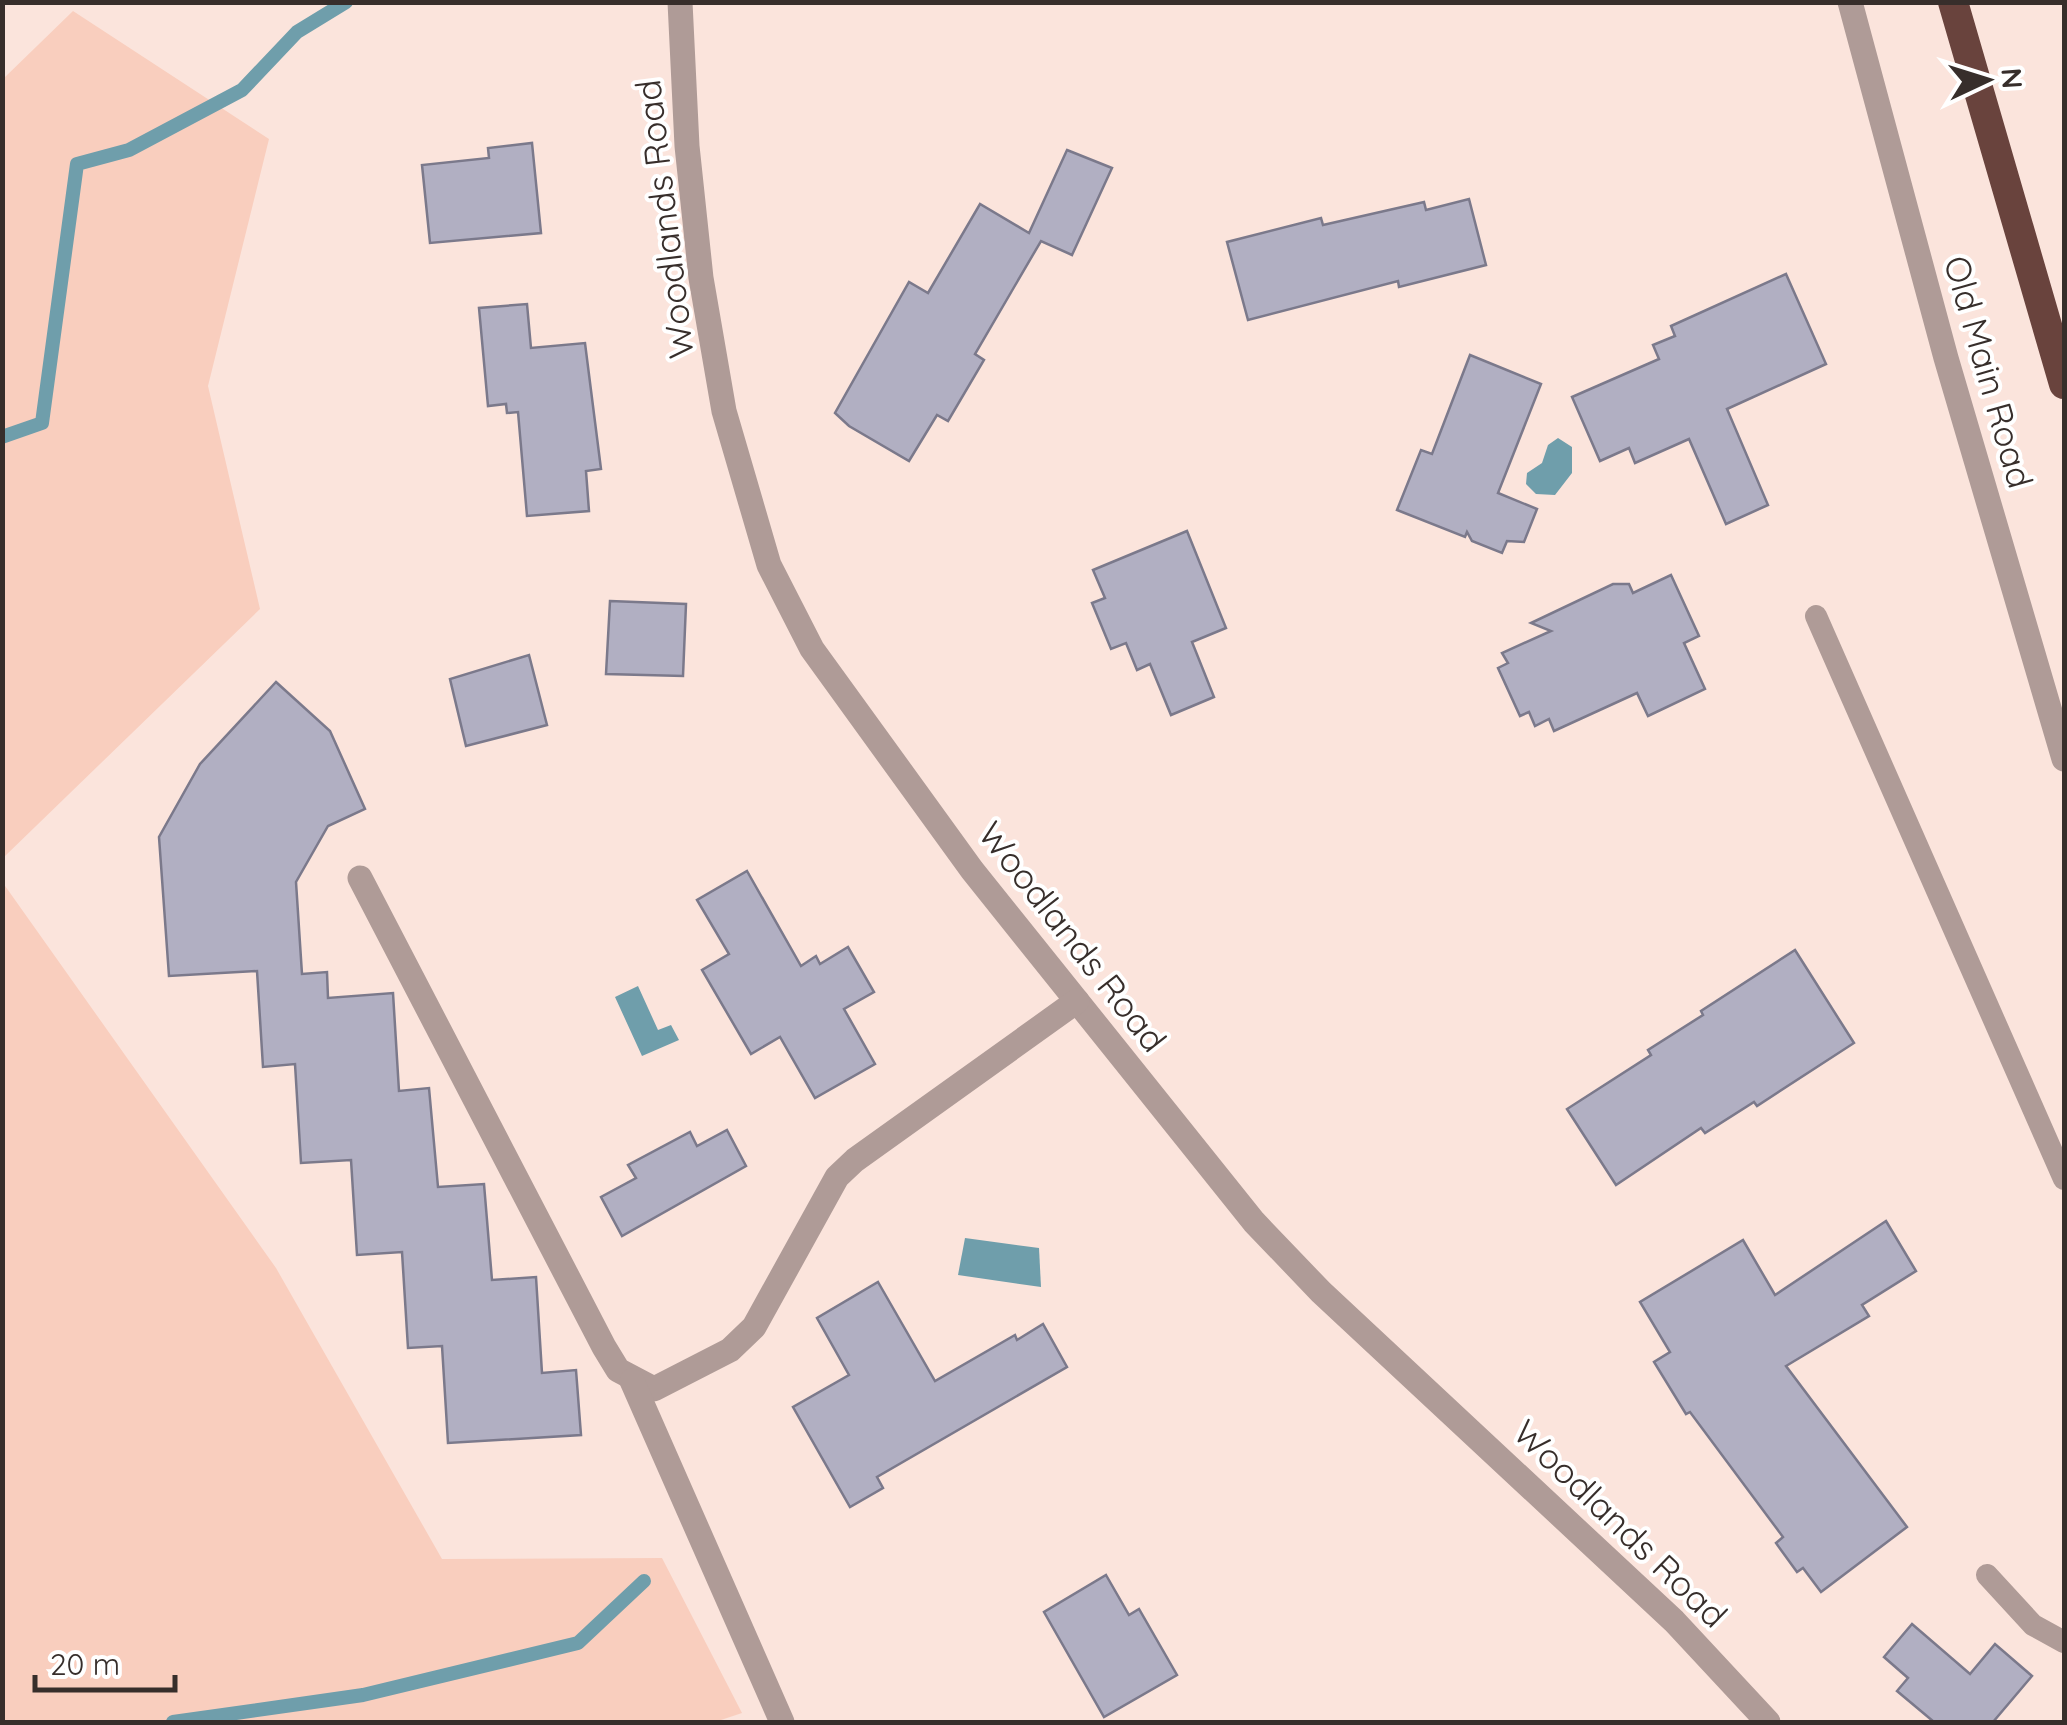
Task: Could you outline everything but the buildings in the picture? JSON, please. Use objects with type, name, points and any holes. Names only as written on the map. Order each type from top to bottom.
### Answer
[{"type":"highway","points":[[1953,2],[2064,384]]},
{"type":"street","name":"Woodlands Road","points":[[680,2],[686,146],[701,278],[729,429],[769,565],[829,674],[972,870],[1254,1222],[1322,1292],[1674,1621],[1768,1722]]},
{"type":"street","name":"Old Main Road","points":[[1850,2],[1946,358],[2064,760]]},
{"type":"street","points":[[360,878],[604,1347],[618,1370],[632,1381],[654,1389],[730,1350],[765,1313],[837,1177],[1077,1001]]},
{"type":"street","points":[[632,1381],[782,1722]]},
{"type":"lane","points":[[1816,616],[2064,1179]]},
{"type":"lane","points":[[1987,1575],[2033,1626],[2064,1642]]},
{"type":"shaded area","points":[[73,11],[269,139],[208,386],[260,609],[3,858],[3,79]]},
{"type":"shaded area","points":[[3,883],[276,1268],[442,1559],[662,1558],[742,1713],[715,1722],[3,1722]]},
{"type":"water","points":[[1558,438],[1572,447],[1572,473],[1555,495],[1536,494],[1526,484],[1527,473],[1542,463],[1548,445]]},
{"type":"water","points":[[638,986],[658,1030],[671,1025],[679,1040],[642,1056],[615,997]]},
{"type":"water","points":[[965,1238],[1039,1248],[1041,1287],[958,1275]]},
{"type":"waterway","points":[[2,437],[42,423],[77,164],[129,150],[242,90],[297,32],[346,2]]},
{"type":"waterway","points":[[173,1722],[363,1695],[578,1643],[644,1581]]}]
